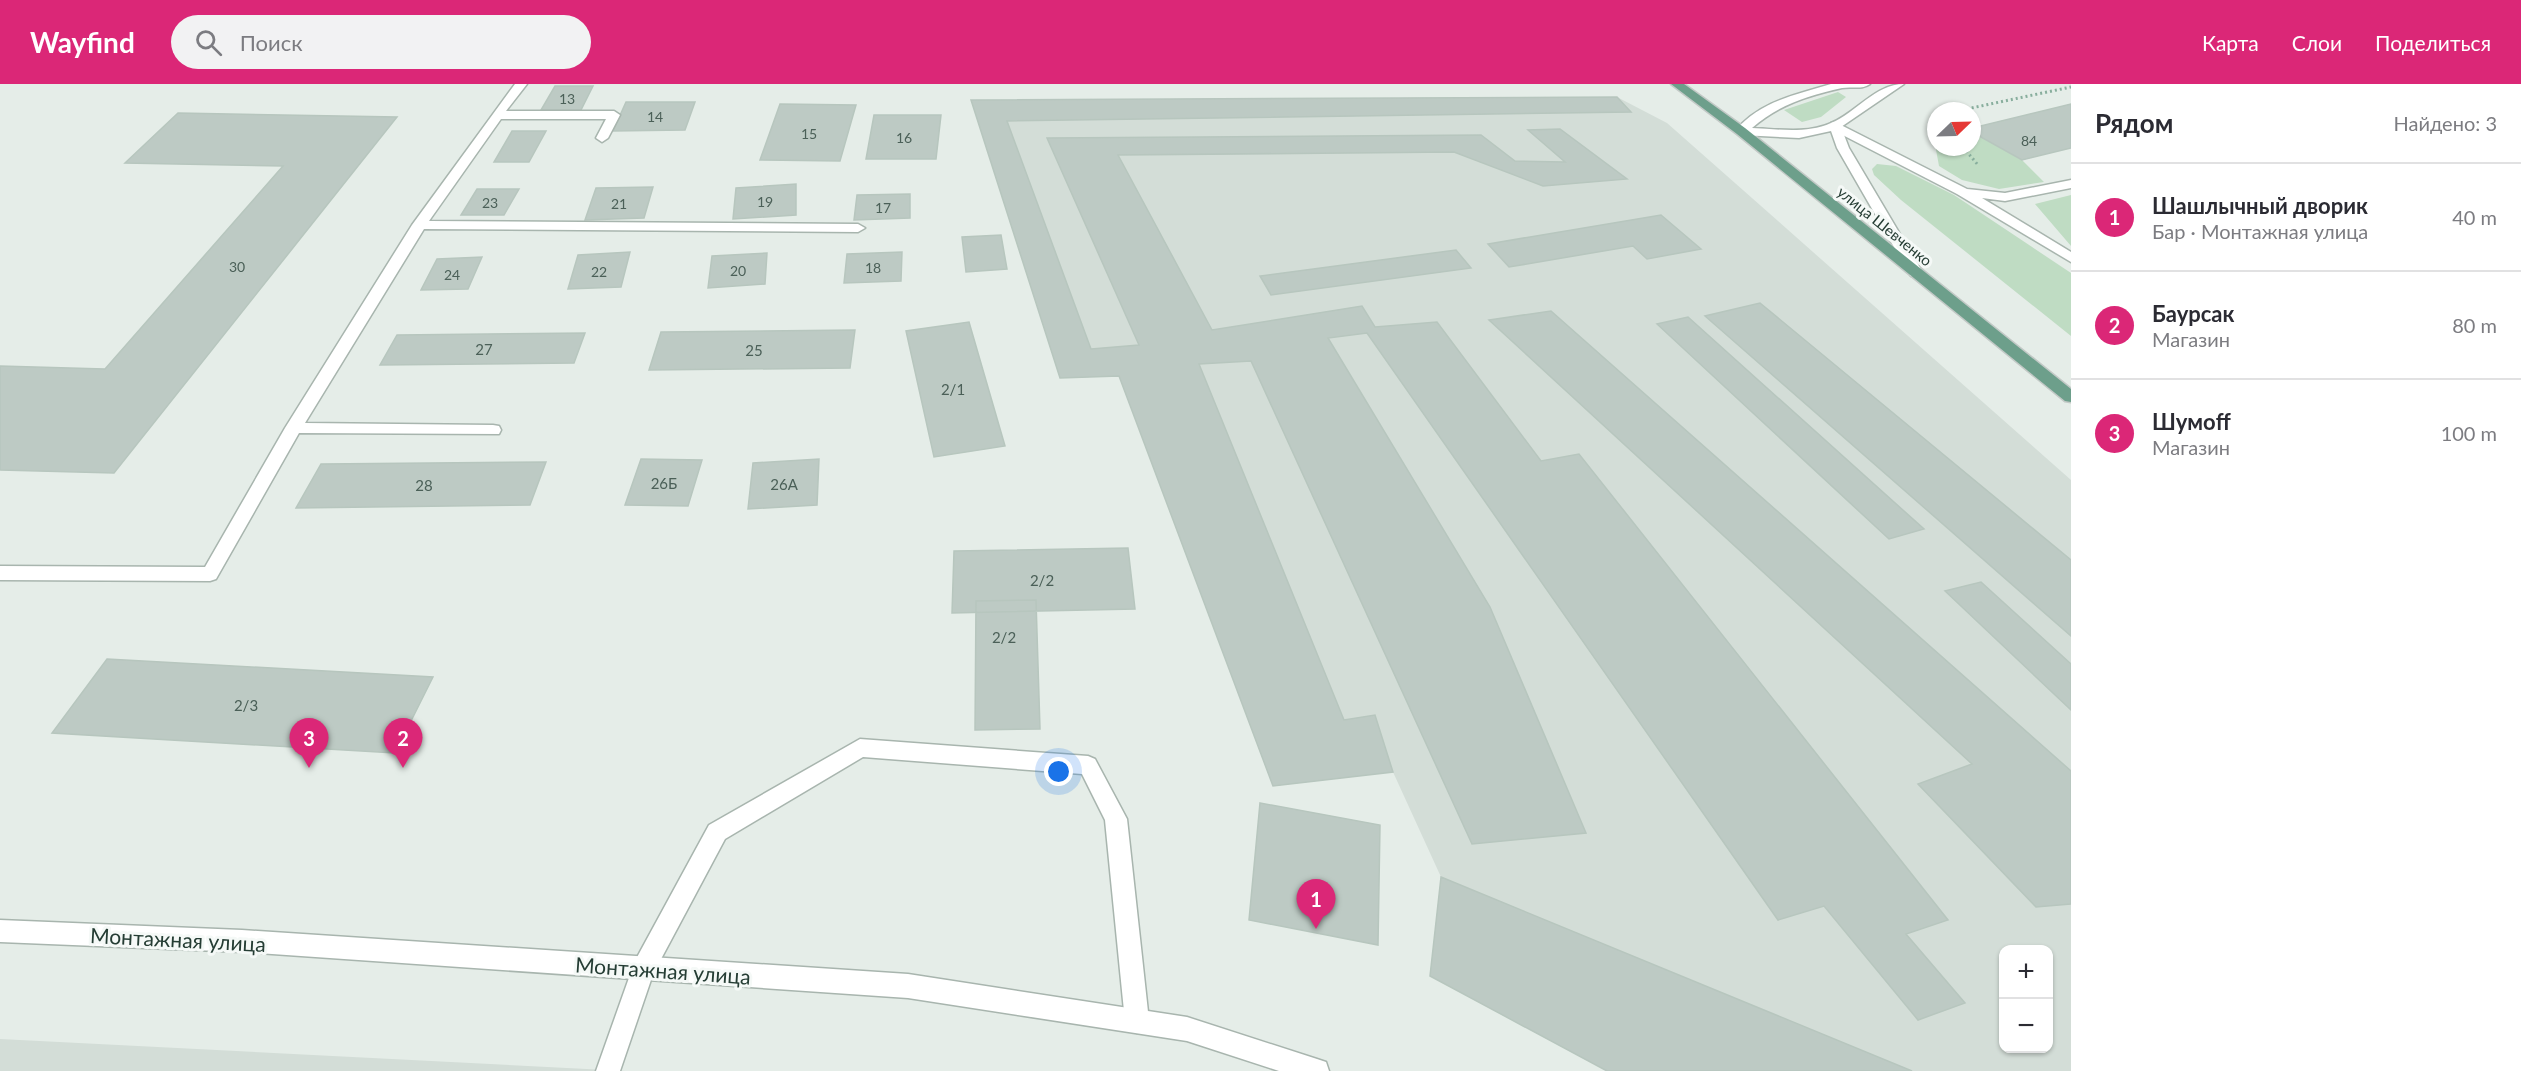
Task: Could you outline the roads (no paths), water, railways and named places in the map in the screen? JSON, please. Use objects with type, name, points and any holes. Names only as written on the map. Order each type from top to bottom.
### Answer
[{"type":"main road","name":"улица Шевченко","points":[[1677,84],[1741,131],[2071,397]]},
{"type":"street","points":[[0,573],[210,574],[293,428],[419,225],[521,84]]},
{"type":"street","points":[[1741,131],[1766,110],[1779,103],[1839,84],[1864,84]]},
{"type":"street","points":[[1741,131],[1799,134],[1835,126],[1898,84]]},
{"type":"street","points":[[497,115],[614,115],[602,138]]},
{"type":"street","points":[[1835,126],[1962,191],[2071,258]]},
{"type":"street","points":[[1835,126],[1843,148],[1917,273]]},
{"type":"street","points":[[1962,191],[2006,196],[2071,184]]},
{"type":"street","points":[[419,225],[858,228]]},
{"type":"street","points":[[293,428],[493,430]]},
{"type":"street","points":[[608,1071],[643,969],[717,832],[861,748],[1088,765],[1116,819],[1137,1021]]},
{"type":"street","name":"Монтажная улица","points":[[0,931],[242,941],[908,986],[1187,1029],[1317,1071]]},
{"type":"place","name":"Шумоff","points":[[309,768]]},
{"type":"place","name":"Баурсак","points":[[403,768]]},
{"type":"place","name":"Шашлычный дворик","points":[[1316,929]]}]
